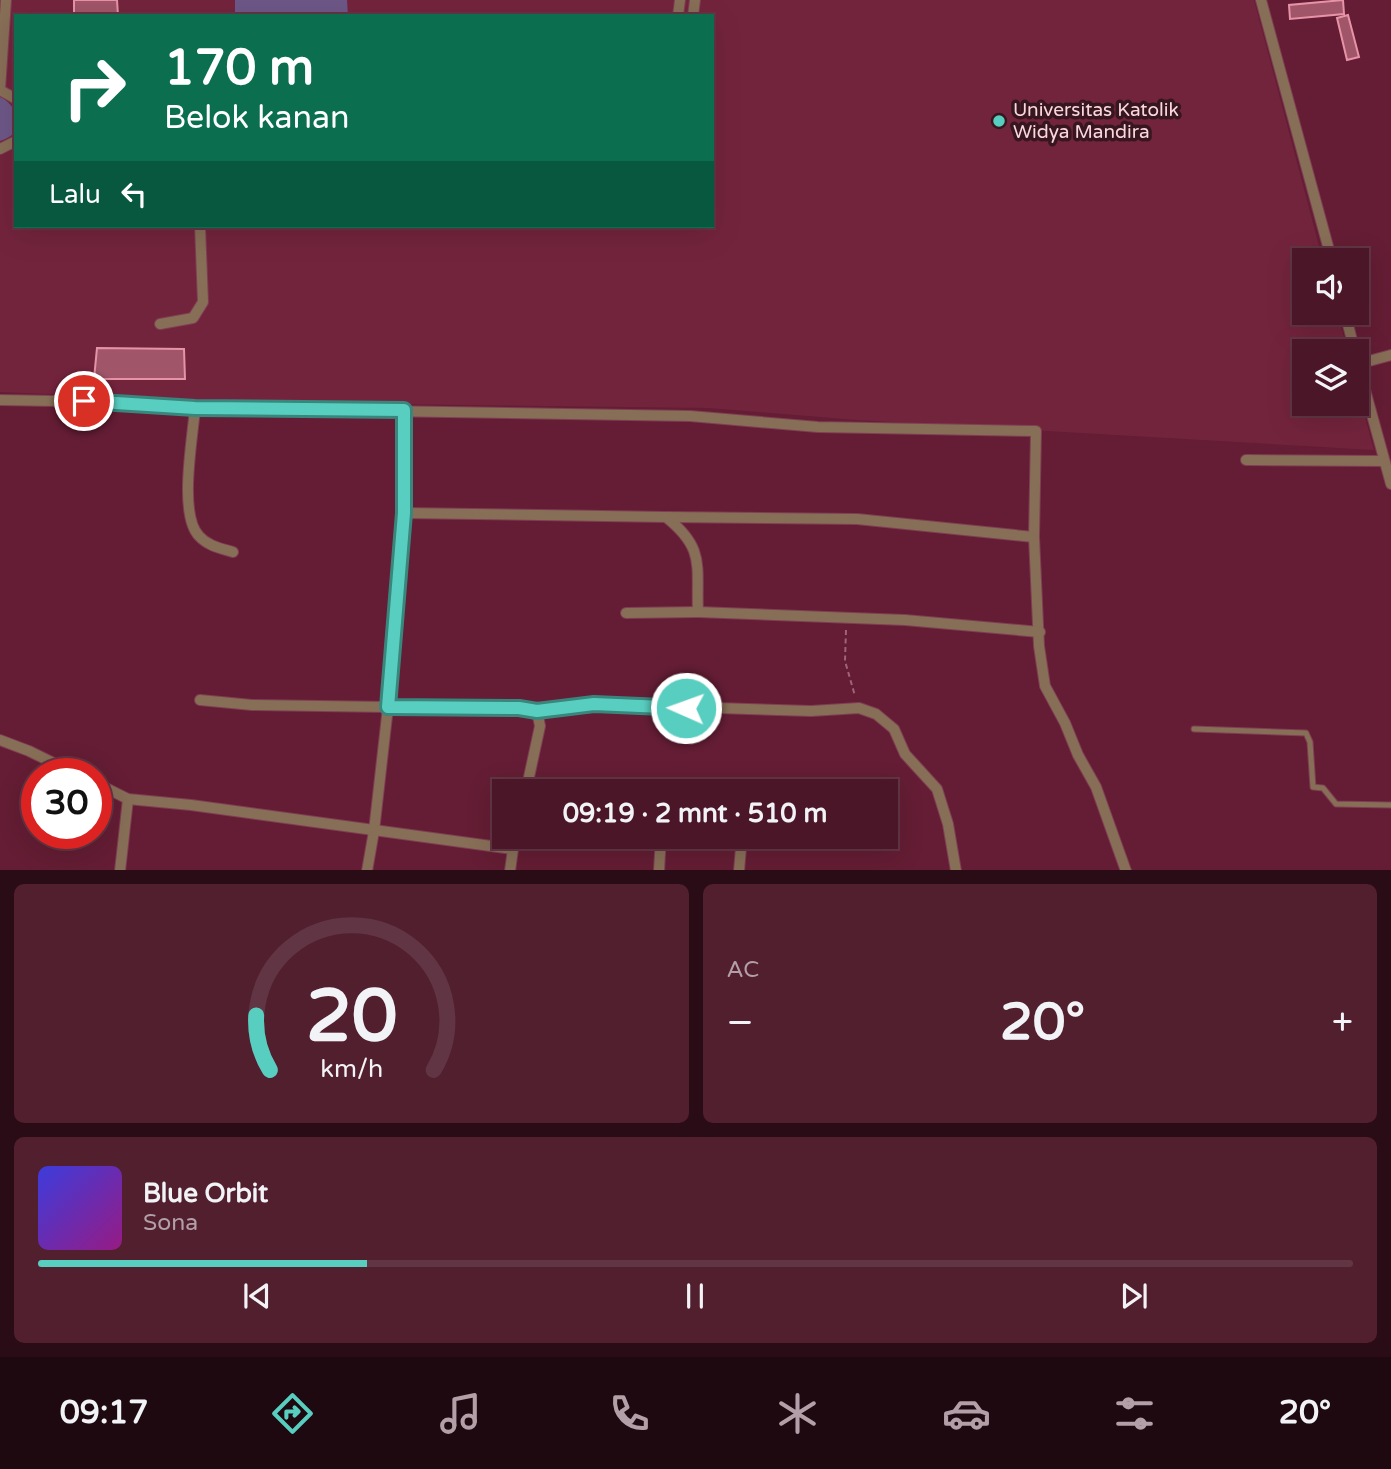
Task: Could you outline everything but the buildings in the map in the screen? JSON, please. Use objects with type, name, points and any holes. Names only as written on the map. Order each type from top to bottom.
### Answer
[{"type":"street","points":[[0,90],[6,0]]},
{"type":"street","points":[[1261,0],[1328,248]]},
{"type":"street","points":[[160,324],[193,318],[203,302],[200,228]]},
{"type":"street","points":[[1369,359],[1391,355]]},
{"type":"street","points":[[0,400],[112,402],[195,408],[677,416],[818,427],[1036,431],[1034,537],[1045,687],[1096,787],[1126,870]]},
{"type":"street","points":[[1369,405],[1391,484]]},
{"type":"street","points":[[195,408],[190,464],[189,512],[192,525],[197,534],[210,545],[233,552]]},
{"type":"street","points":[[367,870],[388,707],[404,513],[404,410]]},
{"type":"street","points":[[1246,460],[1384,461]]},
{"type":"street","points":[[404,513],[857,519],[1034,537]]},
{"type":"street","points":[[666,517],[687,535],[698,557],[698,612]]},
{"type":"street","points":[[626,613],[698,612],[905,620],[1040,632]]},
{"type":"street","points":[[200,699],[252,705],[519,708],[537,711],[594,704],[811,711],[859,708],[887,721],[894,729],[905,754],[937,789],[948,824],[956,870]]},
{"type":"street","points":[[529,779],[540,726],[537,711]]},
{"type":"street","points":[[0,740],[43,758]]},
{"type":"street","points":[[112,791],[128,799],[492,846]]},
{"type":"street","points":[[120,870],[128,799]]},
{"type":"street","points":[[510,870],[513,849]]},
{"type":"street","points":[[659,870],[660,849]]},
{"type":"street","points":[[739,870],[741,849]]},
{"type":"lane","points":[[1194,729],[1306,733],[1310,742],[1313,787],[1323,788],[1336,804],[1391,805]]},
{"type":"path","points":[[847,619],[845,661],[859,708]]},
{"type":"shaded area","name":"Universitas Katolik Widya Mandira","points":[[0,0],[1254,0],[1320,248],[1292,248],[1292,325],[1340,325],[1344,339],[1292,339],[1292,416],[1365,416],[1374,450],[857,420],[709,408],[241,402],[0,392]]},
{"type":"shaded area","points":[[235,0],[347,0],[348,14],[235,14]]},
{"type":"shaded area","points":[[0,97],[14,110],[14,133],[0,141]]},
{"type":"place","name":"Universitas Katolik Widya Mandira","points":[[999,121]]},
{"type":"route","points":[[84,401],[195,408],[404,410],[404,513],[396,584],[388,707],[531,708],[537,711],[594,704],[686,708]]}]
